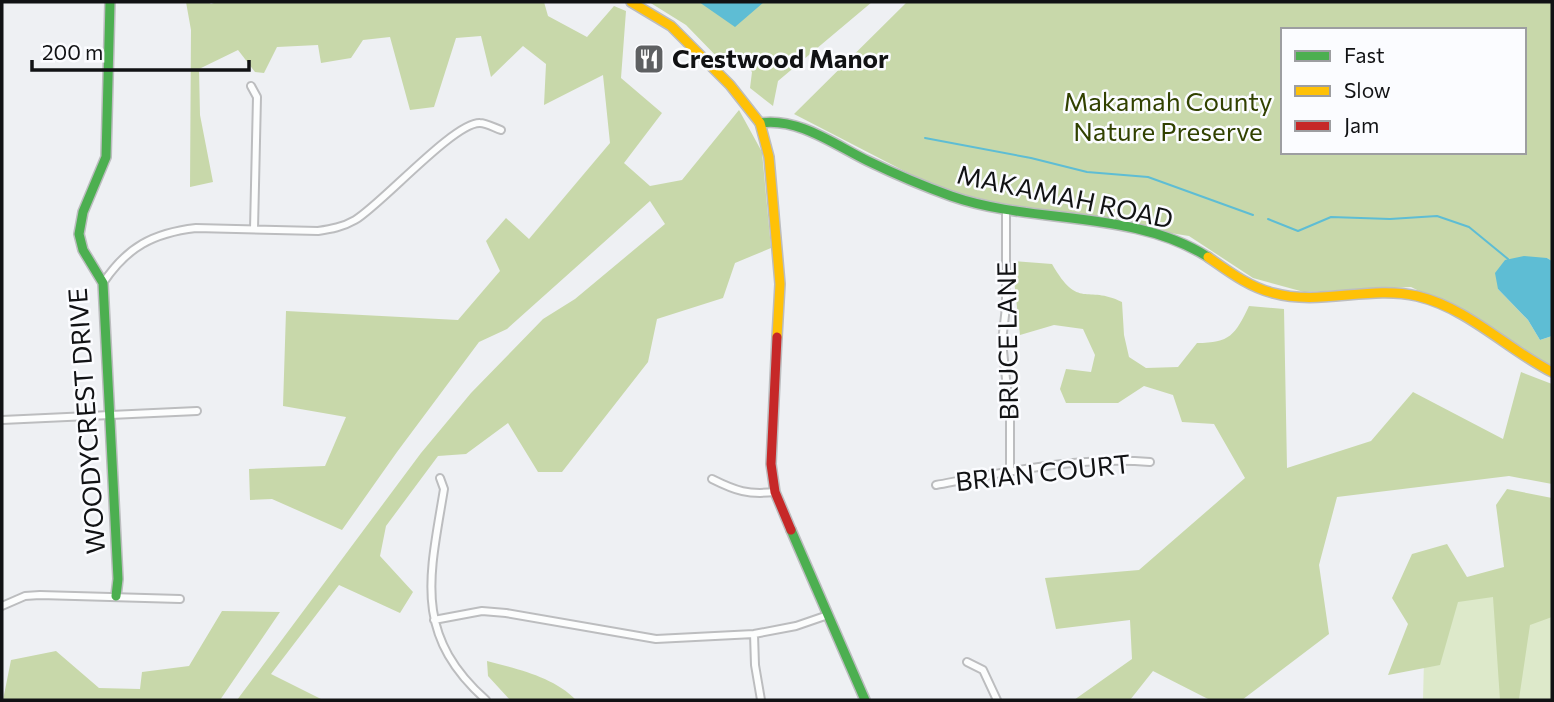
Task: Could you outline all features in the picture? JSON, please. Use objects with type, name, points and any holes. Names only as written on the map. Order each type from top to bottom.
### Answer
[{"type":"street","name":"WOODYCREST DRIVE","points":[[110,2],[106,157],[102,173],[83,212],[79,229],[80,243],[103,283],[118,579],[116,596]]},
{"type":"street","points":[[631,2],[671,26],[730,85],[760,123],[769,157],[780,284],[771,433],[775,492],[865,700]]},
{"type":"street","points":[[251,86],[257,97],[254,229]]},
{"type":"street","name":"MAKAMAH ROAD","points":[[760,123],[773,121],[795,125],[933,191],[1006,210],[1144,230],[1171,238],[1195,249],[1251,285],[1274,293],[1305,298],[1398,294],[1432,300],[1552,372]]},
{"type":"street","points":[[103,283],[116,263],[149,239],[176,231],[196,228],[318,231],[337,228],[355,220],[466,127],[480,122],[500,130]]},
{"type":"street","name":"BRUCE LANE","points":[[1006,210],[1006,311],[1003,341],[1010,417],[1010,471]]},
{"type":"street","points":[[2,420],[197,411]]},
{"type":"street","name":"BRIAN COURT","points":[[936,485],[1010,471],[1121,460],[1150,463]]},
{"type":"street","points":[[440,478],[444,489],[430,586],[434,620],[451,658],[469,685],[486,700]]},
{"type":"street","points":[[712,479],[737,492],[775,492]]},
{"type":"street","points":[[2,606],[25,596],[180,599]]},
{"type":"street","points":[[434,620],[482,611],[506,613],[648,639],[754,634],[796,626],[828,615]]},
{"type":"street","points":[[754,634],[755,665],[761,700]]},
{"type":"street","points":[[967,662],[983,670],[997,700]]},
{"type":"green space","points":[[186,2],[544,2],[548,16],[587,37],[614,6],[626,11],[621,78],[662,113],[624,163],[650,186],[682,180],[739,110],[762,152],[771,248],[735,263],[723,298],[657,319],[648,362],[562,472],[538,472],[508,423],[466,454],[438,456],[386,526],[380,556],[413,592],[400,613],[339,585],[271,674],[323,700],[237,700],[421,453],[471,393],[543,319],[575,299],[665,224],[650,201],[507,329],[479,342],[342,530],[272,499],[250,500],[249,469],[325,466],[346,417],[283,406],[286,311],[458,320],[500,271],[486,241],[506,218],[529,239],[610,143],[603,75],[544,105],[546,64],[523,46],[491,77],[481,36],[456,38],[434,107],[410,110],[390,37],[363,40],[351,58],[321,63],[318,45],[277,47],[264,73],[255,72],[238,50],[199,69],[200,115],[213,182],[190,187],[191,30]]},
{"type":"green space","points":[[649,2],[872,2],[778,81],[773,106],[750,88],[752,72],[734,51],[721,61],[686,25]]},
{"type":"green space","name":"Makamah County Nature Preserve","points":[[907,2],[1552,2],[1552,261],[1547,258],[1498,289],[1528,320],[1540,340],[1552,336],[1552,366],[1478,320],[1411,287],[1304,292],[1253,278],[1189,236],[1027,210],[937,188],[794,114]]},
{"type":"green space","points":[[1012,261],[1052,264],[1069,287],[1077,292],[1110,297],[1122,302],[1124,335],[1129,357],[1146,368],[1178,367],[1197,343],[1217,341],[1230,335],[1240,324],[1249,306],[1284,309],[1287,468],[1371,441],[1413,392],[1503,439],[1521,372],[1552,384],[1552,484],[1509,476],[1337,497],[1319,565],[1329,634],[1242,700],[1210,700],[1153,671],[1130,700],[1074,700],[1132,659],[1130,620],[1056,629],[1045,578],[1139,570],[1245,478],[1214,424],[1182,422],[1173,395],[1144,386],[1118,403],[1066,403],[1060,389],[1066,369],[1091,372],[1095,355],[1083,329],[1054,325],[1020,335]]},
{"type":"green space","points":[[1507,489],[1552,498],[1552,617],[1530,625],[1519,699],[1500,700],[1493,597],[1458,602],[1440,665],[1388,675],[1408,624],[1392,598],[1412,554],[1447,544],[1467,577],[1504,567],[1496,505]]},
{"type":"green space","points":[[1552,579],[1552,700],[1423,700],[1424,659],[1449,594]]},
{"type":"green space","points":[[222,611],[280,612],[220,700],[3,700],[11,660],[56,651],[99,688],[140,689],[142,672],[189,666]]},
{"type":"green space","points":[[487,661],[546,680],[576,700],[510,700],[488,676]]},
{"type":"water","points":[[699,2],[764,2],[735,27]]},
{"type":"water","points":[[1524,256],[1552,261],[1552,336],[1540,340],[1528,320],[1498,289],[1495,273],[1505,260]]},
{"type":"waterway","points":[[925,138],[1031,158],[1087,172],[1148,177],[1253,215]]},
{"type":"waterway","points":[[1268,219],[1298,231],[1331,217],[1390,219],[1437,216],[1469,227],[1508,259]]},
{"type":"traffic: fast","points":[[110,2],[106,157],[83,212],[79,234],[83,250],[103,283],[118,579],[116,596]]},
{"type":"traffic: fast","points":[[760,123],[774,122],[802,128],[888,171],[951,196],[1015,211],[1115,224],[1147,231],[1179,242],[1208,257]]},
{"type":"traffic: fast","points":[[791,530],[865,700]]},
{"type":"traffic: slow","points":[[631,2],[671,26],[730,85],[760,123],[769,157],[780,284],[777,337]]},
{"type":"traffic: slow","points":[[1208,257],[1247,283],[1273,293],[1309,297],[1399,293],[1436,302],[1470,319],[1552,372]]},
{"type":"traffic: jam","points":[[777,337],[771,464],[775,492],[791,530]]},
{"type":"place","name":"Crestwood Manor","points":[[649,59]]}]
